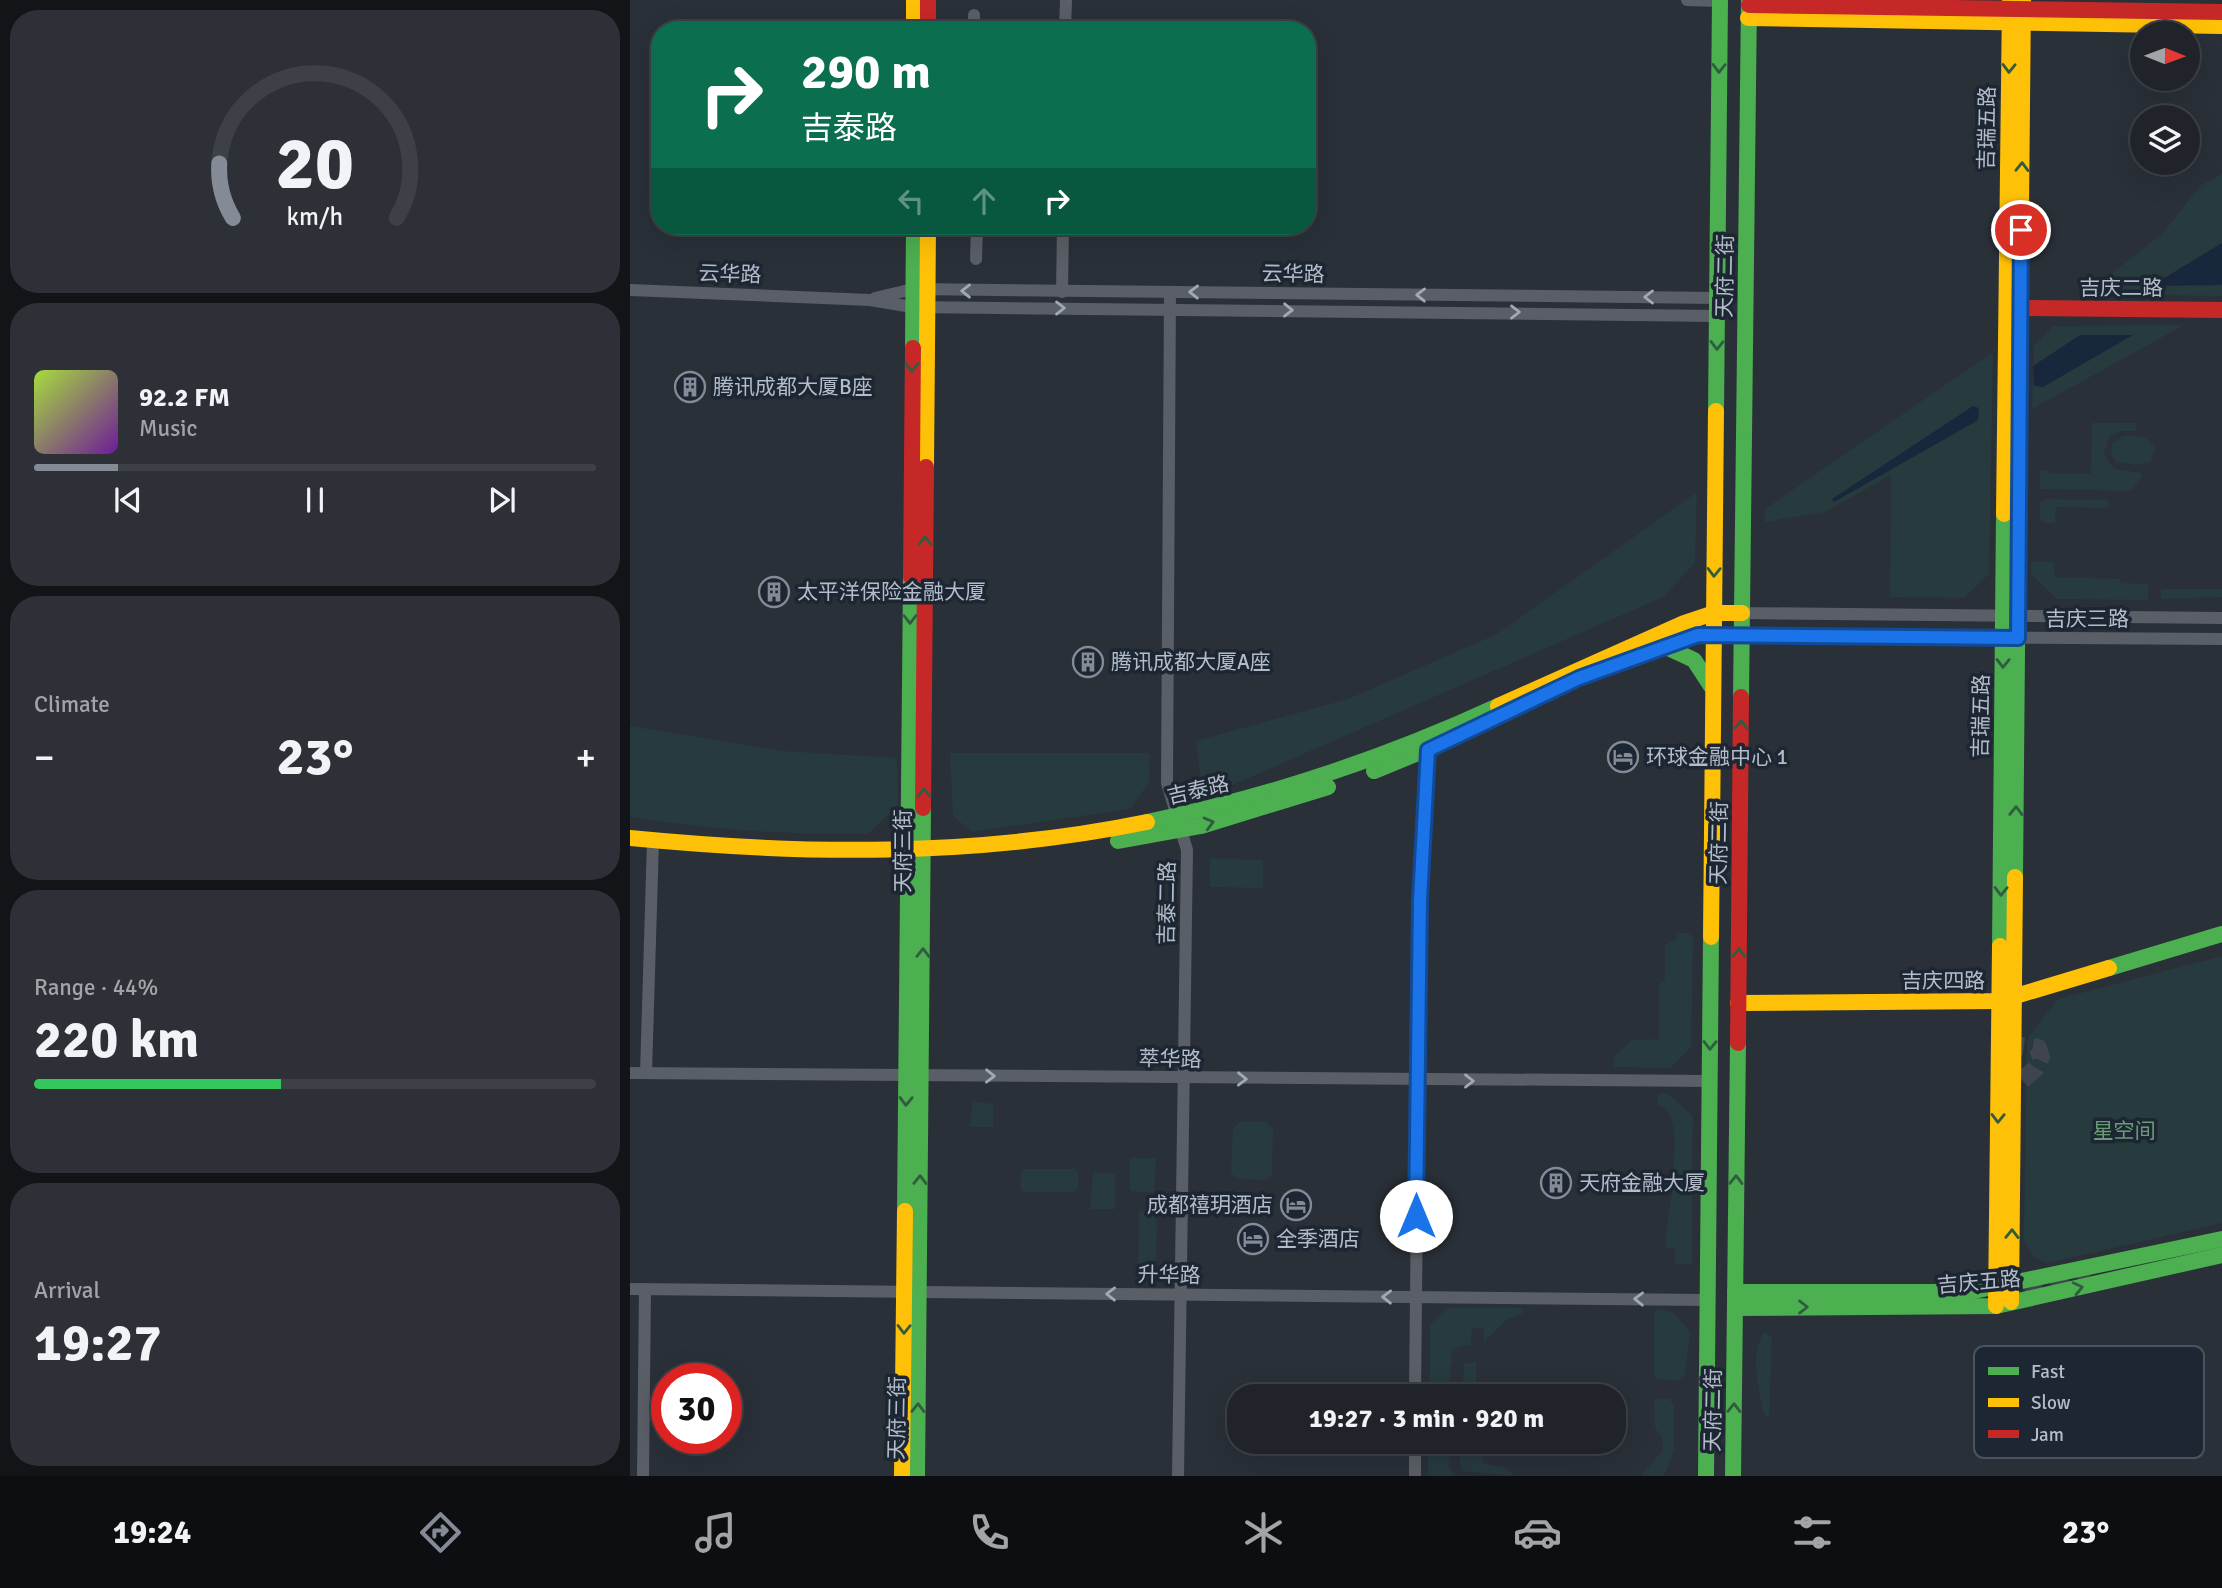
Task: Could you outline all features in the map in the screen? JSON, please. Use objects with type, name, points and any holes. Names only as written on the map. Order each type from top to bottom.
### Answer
[{"type":"street","points":[[914,0],[914,21]]},
{"type":"street","points":[[928,0],[928,21]]},
{"type":"street","points":[[1065,21],[1066,0]]},
{"type":"street","points":[[1687,0],[1720,0]]},
{"type":"street","name":"天府二街","points":[[1706,1476],[1720,0]]},
{"type":"street","points":[[1749,8],[2222,12]]},
{"type":"street","name":"天府二街","points":[[1733,1476],[1749,8]]},
{"type":"street","points":[[2017,11],[2222,26]]},
{"type":"street","name":"吉瑞五路","points":[[2004,1304],[2010,638],[2021,308],[2017,11]]},
{"type":"street","name":"吉瑞五路","points":[[2011,615],[2017,11]]},
{"type":"street","points":[[974,15],[974,21]]},
{"type":"street","name":"天府三街","points":[[915,235],[920,298],[912,1292],[917,1476]]},
{"type":"street","name":"天府三街","points":[[920,298],[927,235]]},
{"type":"street","points":[[976,259],[977,235]]},
{"type":"street","points":[[1062,292],[1063,235]]},
{"type":"street","name":"云华路","points":[[630,290],[870,300],[1062,292],[1717,298]]},
{"type":"street","name":"吉泰二路","points":[[1170,292],[1167,783],[1187,850],[1178,1476]]},
{"type":"street","name":"云华路","points":[[920,298],[1170,309],[1717,316]]},
{"type":"street","name":"吉庆二路","points":[[2021,308],[2222,310]]},
{"type":"street","name":"吉泰路","points":[[1429,743],[1632,643],[1714,613],[1742,613]]},
{"type":"street","name":"吉庆三路","points":[[1742,613],[2222,618]]},
{"type":"street","name":"吉泰路","points":[[630,838],[653,846],[720,859],[833,865],[917,855],[1015,855],[1305,795],[1579,678],[1664,646],[1698,635],[1742,636]]},
{"type":"street","name":"吉庆三路","points":[[1742,636],[2222,639]]},
{"type":"street","points":[[1664,646],[1689,654],[1703,666],[1711,685],[1713,708]]},
{"type":"street","points":[[1415,1384],[1420,900],[1429,743]]},
{"type":"street","points":[[646,1073],[653,846]]},
{"type":"street","name":"吉泰路","points":[[630,849],[653,846]]},
{"type":"street","name":"吉庆四路","points":[[1738,1003],[2007,999],[2222,934]]},
{"type":"street","name":"吉瑞五路","points":[[2004,1285],[2018,1081],[2007,999]]},
{"type":"street","name":"萃华路","points":[[630,1073],[1710,1082]]},
{"type":"street","name":"吉庆五路","points":[[1735,1300],[1969,1292],[2222,1239]]},
{"type":"street","name":"吉庆五路","points":[[1735,1300],[2004,1304],[2222,1255]]},
{"type":"street","name":"升华路","points":[[630,1289],[1707,1300]]},
{"type":"street","points":[[643,1476],[645,1289]]},
{"type":"street","name":"天府三街","points":[[902,1476],[912,1292]]},
{"type":"street","points":[[1415,1454],[1415,1476]]},
{"type":"green space","points":[[2222,174],[2222,296],[2086,294],[2163,233],[2201,185]]},
{"type":"green space","points":[[2184,325],[2032,409],[2034,346],[2054,326]]},
{"type":"green space","points":[[1993,352],[1989,574],[1964,598],[1890,597],[1891,475],[1825,512],[1765,522],[1765,509]]},
{"type":"green space","points":[[2092,423],[2136,423],[2136,431],[2120,431],[2109,437],[2104,454],[2114,469],[2142,473],[2131,491],[2040,489],[2040,470],[2048,470],[2048,473],[2091,474]]},
{"type":"green space","points":[[2123,436],[2142,437],[2149,441],[2155,449],[2150,462],[2138,465],[2116,462],[2111,454],[2112,444]]},
{"type":"green space","points":[[1697,492],[1695,563],[1663,597],[1221,790],[1201,781],[1196,741],[1348,699],[1497,634]]},
{"type":"green space","points":[[2046,499],[2108,500],[2108,508],[2056,507],[2055,523],[2044,523],[2040,518],[2040,503]]},
{"type":"green space","points":[[2031,562],[2054,562],[2055,577],[2120,579],[2121,583],[2148,584],[2148,600],[2057,599],[2031,574]]},
{"type":"green space","points":[[2161,589],[2222,589],[2222,597],[2161,599]]},
{"type":"green space","points":[[630,726],[782,751],[897,758],[898,805],[868,834],[749,831],[630,817]]},
{"type":"green space","points":[[950,753],[1149,753],[1150,781],[1130,809],[972,832],[953,816]]},
{"type":"green space","points":[[1210,858],[1263,860],[1263,888],[1210,887]]},
{"type":"green space","points":[[1677,933],[1688,933],[1693,938],[1691,1047],[1670,1068],[1613,1067],[1614,1056],[1632,1040],[1659,1039],[1659,984],[1665,981],[1665,945],[1677,939]]},
{"type":"green space","name":"星空间","points":[[2222,956],[2222,1223],[2048,1263],[2039,1260],[2030,1252],[2024,1239],[2027,1039],[2058,999]]},
{"type":"green space","points":[[1658,1094],[1668,1094],[1693,1116],[1692,1174],[1673,1174],[1673,1126],[1666,1110],[1658,1105]]},
{"type":"green space","points":[[973,1101],[993,1104],[993,1127],[970,1127]]},
{"type":"green space","points":[[1240,1122],[1266,1122],[1273,1129],[1272,1174],[1266,1180],[1238,1179],[1231,1173],[1233,1128]]},
{"type":"green space","points":[[1130,1158],[1156,1158],[1154,1193],[1130,1191]]},
{"type":"green space","points":[[1025,1169],[1075,1169],[1078,1173],[1078,1189],[1074,1192],[1024,1192],[1020,1188],[1021,1172]]},
{"type":"green space","points":[[1093,1172],[1115,1174],[1115,1209],[1090,1209]]},
{"type":"green space","points":[[1673,1184],[1692,1185],[1692,1264],[1675,1264],[1675,1248],[1667,1248],[1665,1243]]},
{"type":"green space","points":[[1139,1211],[1157,1212],[1156,1269],[1152,1273],[1138,1273]]},
{"type":"green space","points":[[1447,1308],[1522,1308],[1523,1313],[1505,1321],[1484,1342],[1484,1328],[1472,1328],[1471,1345],[1460,1346],[1452,1351],[1449,1384],[1430,1384],[1430,1325]]},
{"type":"green space","points":[[1657,1309],[1673,1312],[1690,1332],[1685,1374],[1678,1381],[1657,1379],[1654,1375],[1654,1314]]},
{"type":"green space","points":[[1764,1332],[1772,1337],[1769,1417],[1764,1415],[1756,1372],[1757,1350]]},
{"type":"green space","points":[[1476,1362],[1476,1384],[1463,1384],[1464,1364]]},
{"type":"green space","points":[[1669,1399],[1674,1405],[1674,1451],[1664,1476],[1641,1476],[1663,1450],[1662,1437],[1655,1428],[1654,1401]]},
{"type":"green space","points":[[1428,1454],[1448,1454],[1449,1467],[1454,1476],[1428,1476]]},
{"type":"green space","points":[[1460,1454],[1483,1454],[1483,1463],[1506,1468],[1514,1476],[1463,1471]]},
{"type":"water","points":[[2222,243],[2222,285],[2151,286]]},
{"type":"water","points":[[2080,335],[2133,335],[2043,387],[2034,386],[2033,366]]},
{"type":"water","points":[[1973,406],[1979,408],[1978,420],[1834,502],[1832,499]]},
{"type":"tunnel","points":[[2006,1044],[2038,1048],[2041,1057],[2035,1069],[2022,1080]]},
{"type":"tunnel","points":[[2003,1289],[2003,1294],[2090,1275]]},
{"type":"traffic: fast","points":[[1716,411],[1720,0]]},
{"type":"traffic: fast","points":[[1741,697],[1749,0]]},
{"type":"traffic: fast","points":[[2015,877],[2021,209]]},
{"type":"traffic: fast","points":[[913,348],[914,235]]},
{"type":"traffic: fast","points":[[2000,946],[2004,514]]},
{"type":"traffic: fast","points":[[905,1211],[911,577]]},
{"type":"traffic: fast","points":[[1664,646],[1694,660],[1711,686]]},
{"type":"traffic: fast","points":[[1147,822],[1237,801],[1326,774],[1413,743],[1498,706]]},
{"type":"traffic: fast","points":[[1374,771],[1445,742]]},
{"type":"traffic: fast","points":[[1118,841],[1201,826],[1328,787]]},
{"type":"traffic: fast","points":[[917,1476],[923,808]]},
{"type":"traffic: fast","points":[[2109,968],[2222,934]]},
{"type":"traffic: fast","points":[[1706,1476],[1711,937]]},
{"type":"traffic: fast","points":[[1733,1476],[1738,1043]]},
{"type":"traffic: fast","points":[[1735,1292],[1969,1292],[2222,1239]]},
{"type":"traffic: fast","points":[[1735,1308],[1996,1306],[2222,1255]]},
{"type":"traffic: slow","points":[[914,0],[914,21]]},
{"type":"traffic: slow","points":[[2004,514],[2010,0]]},
{"type":"traffic: slow","points":[[2021,209],[2023,0]]},
{"type":"traffic: slow","points":[[1748,18],[2222,26]]},
{"type":"traffic: slow","points":[[926,467],[928,235]]},
{"type":"traffic: slow","points":[[1711,937],[1716,411]]},
{"type":"traffic: slow","points":[[1498,706],[1684,623],[1714,613],[1742,613]]},
{"type":"traffic: slow","points":[[1594,672],[1698,635],[1742,636]]},
{"type":"traffic: slow","points":[[630,838],[760,848],[889,850],[1018,842],[1147,822]]},
{"type":"traffic: slow","points":[[2011,1302],[2015,877]]},
{"type":"traffic: slow","points":[[1996,1306],[2000,946]]},
{"type":"traffic: slow","points":[[1738,1003],[1999,1001],[2109,968]]},
{"type":"traffic: slow","points":[[902,1476],[905,1211]]},
{"type":"traffic: jam","points":[[928,0],[928,21]]},
{"type":"traffic: jam","points":[[1749,5],[2222,12]]},
{"type":"traffic: jam","points":[[2021,308],[2222,310]]},
{"type":"traffic: jam","points":[[911,577],[913,348]]},
{"type":"traffic: jam","points":[[923,808],[926,467]]},
{"type":"traffic: jam","points":[[1738,1043],[1741,697]]},
{"type":"place","name":"腾讯成都大厦B座","points":[[690,387]]},
{"type":"place","name":"太平洋保险金融大厦","points":[[774,592]]},
{"type":"place","name":"腾讯成都大厦A座","points":[[1088,662]]},
{"type":"place","name":"环球金融中心 1","points":[[1623,757]]},
{"type":"place","name":"天府金融大厦","points":[[1556,1183]]},
{"type":"place","name":"成都禧玥酒店","points":[[1296,1205]]},
{"type":"place","name":"全季酒店","points":[[1253,1239]]},
{"type":"route","points":[[1416,1216],[1420,900],[1428,750],[1579,678],[1698,635],[2018,638],[2021,230]]}]
